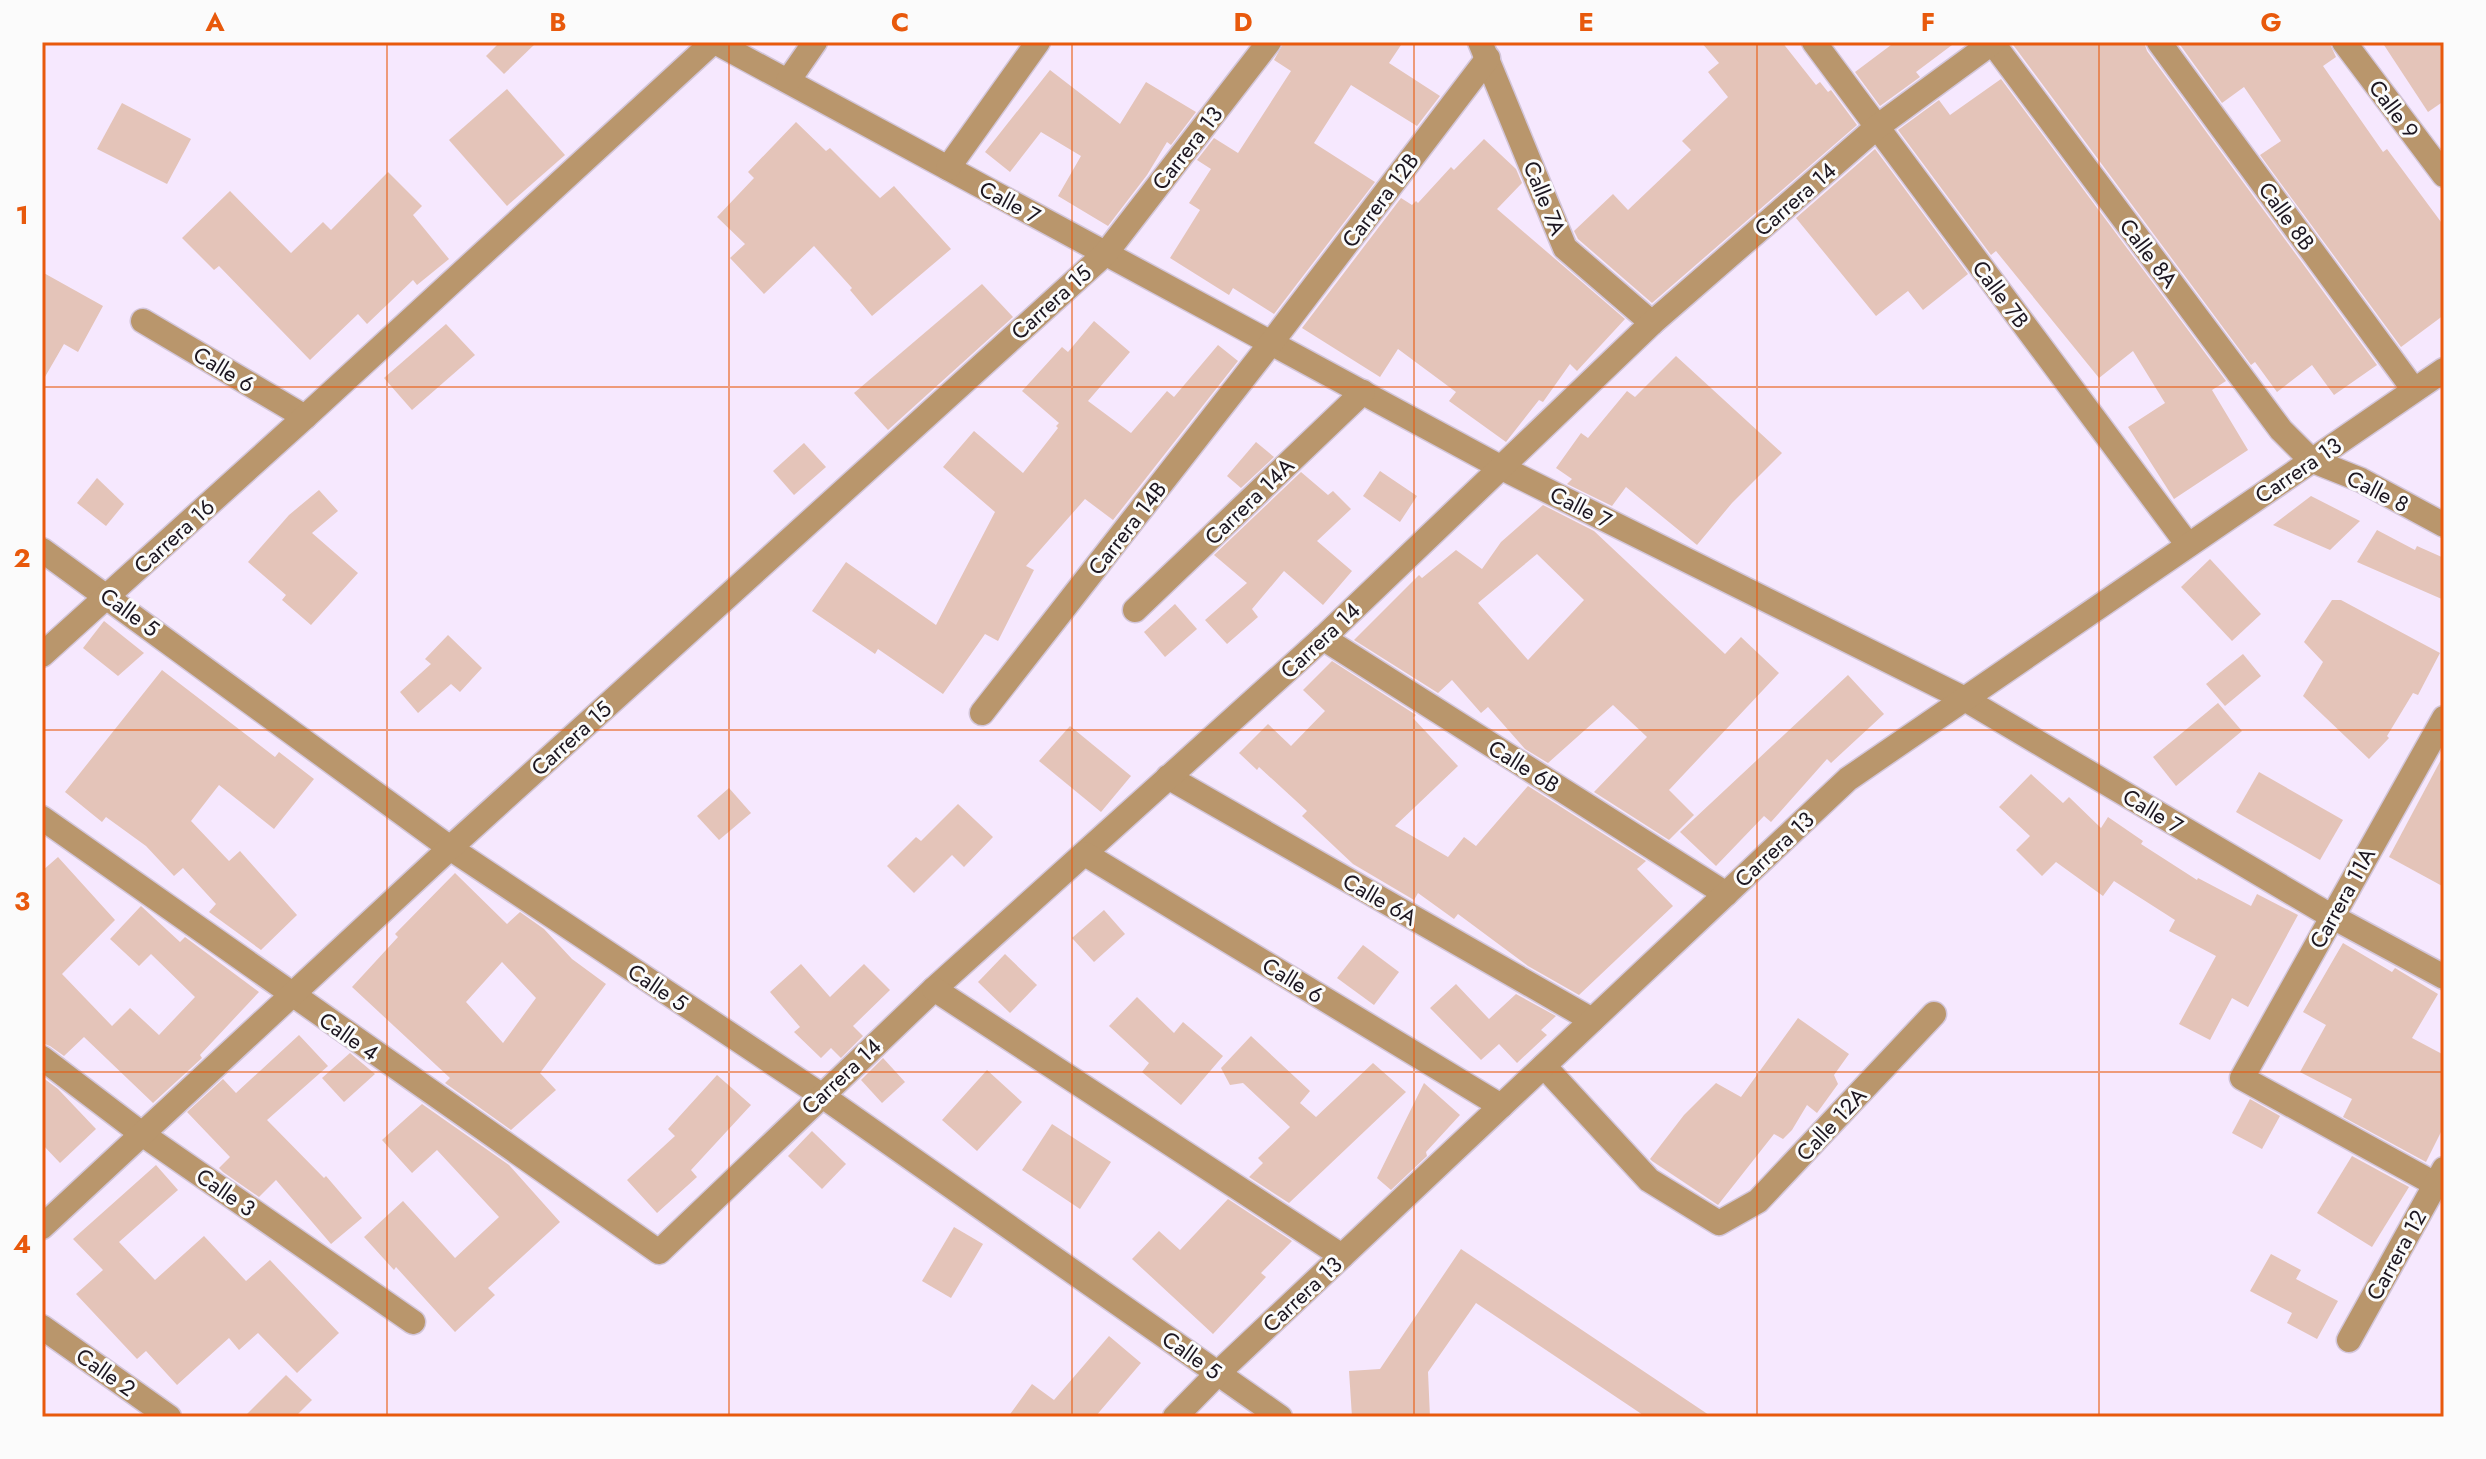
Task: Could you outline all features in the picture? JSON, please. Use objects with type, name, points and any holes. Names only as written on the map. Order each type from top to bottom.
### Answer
[{"type":"street","name":"Calle 7","points":[[714,42],[1502,468],[1963,698],[2331,916],[2444,977]]},
{"type":"street","name":"Carrera 16","points":[[42,655],[714,42]]},
{"type":"street","points":[[788,81],[815,42]]},
{"type":"street","points":[[948,168],[1038,42]]},
{"type":"street","name":"Carrera 13","points":[[1106,253],[1269,42]]},
{"type":"street","name":"Calle 7B","points":[[1814,42],[2188,545]]},
{"type":"street","name":"Carrera 14","points":[[659,1252],[934,989],[1323,638],[1652,323],[1877,127],[1992,42]]},
{"type":"street","name":"Calle 8A","points":[[1992,42],[2281,430],[2311,460]]},
{"type":"street","name":"Calle 8B","points":[[2159,42],[2414,390]]},
{"type":"street","name":"Calle 9","points":[[2344,42],[2444,175]]},
{"type":"street","name":"Calle 7A","points":[[1484,50],[1565,248],[1652,323]]},
{"type":"street","name":"Carrera 12B","points":[[1271,343],[1484,50]]},
{"type":"street","name":"Carrera 15","points":[[42,1227],[450,848],[1106,253]]},
{"type":"street","name":"Calle 6","points":[[143,321],[305,417]]},
{"type":"street","name":"Carrera 14B","points":[[982,713],[1271,343]]},
{"type":"street","name":"Carrera 13","points":[[1175,1417],[1848,779],[2444,370]]},
{"type":"street","name":"Carrera 14A","points":[[1135,610],[1363,392]]},
{"type":"street","name":"Calle 8","points":[[2311,460],[2361,480],[2444,525]]},
{"type":"street","name":"Calle 5","points":[[42,550],[450,848],[821,1095],[1280,1417]]},
{"type":"street","name":"Calle 6B","points":[[1323,638],[1726,894]]},
{"type":"street","name":"Carrera 11A","points":[[2440,1177],[2242,1078],[2444,718]]},
{"type":"street","name":"Calle 6A","points":[[1168,777],[1592,1020]]},
{"type":"street","name":"Calle 4","points":[[42,818],[659,1252]]},
{"type":"street","name":"Calle 6","points":[[1085,854],[1501,1106]]},
{"type":"street","points":[[934,989],[1342,1256]]},
{"type":"street","name":"Calle 12A","points":[[1544,1066],[1649,1180],[1719,1223],[1758,1201],[1934,1014]]},
{"type":"street","name":"Calle 3","points":[[42,1058],[142,1134],[413,1322]]},
{"type":"street","name":"Carrera 12","points":[[2349,1340],[2440,1177]]},
{"type":"street","name":"Calle 2","points":[[42,1327],[169,1417]]},
{"type":"building","points":[[500,42],[537,42],[504,74],[486,56]]},
{"type":"building","points":[[1284,42],[1403,42],[1389,63],[1440,96],[1417,126],[1351,85],[1314,143],[1375,182],[1274,314],[1233,288],[1229,295],[1170,258],[1200,210],[1189,203],[1211,169],[1197,160],[1214,138],[1238,153],[1291,71],[1274,60]]},
{"type":"building","points":[[1701,42],[1782,42],[1816,85],[1820,82],[1828,92],[1831,90],[1857,125],[1652,303],[1578,239],[1574,231],[1613,194],[1628,210],[1691,150],[1682,141],[1728,97],[1708,72],[1719,63]]},
{"type":"building","points":[[1895,42],[1956,42],[1916,72],[1920,77],[1880,106],[1855,72]]},
{"type":"building","points":[[2011,42],[2144,42],[2147,51],[2377,365],[2334,395],[2312,365],[2277,392],[2255,362],[2251,365]]},
{"type":"building","points":[[2178,42],[2329,42],[2336,57],[2323,66],[2383,152],[2387,149],[2444,226],[2444,315],[2401,347],[2260,155],[2281,141],[2244,87],[2222,103]]},
{"type":"building","points":[[2382,42],[2444,42],[2444,101],[2428,112]]},
{"type":"building","points":[[1050,70],[1120,124],[1146,82],[1196,112],[1171,145],[1167,142],[1147,175],[1108,226],[1058,196],[1081,156],[1041,132],[1010,172],[985,152]]},
{"type":"building","points":[[2001,79],[2226,381],[2212,390],[2248,450],[2174,499],[2128,427],[2165,403],[2133,351],[2099,378],[1996,251],[1991,255],[1898,130],[1939,100],[1950,115]]},
{"type":"building","points":[[507,89],[565,155],[507,206],[449,140]]},
{"type":"building","points":[[122,103],[191,139],[167,184],[97,149]]},
{"type":"building","points":[[796,122],[826,151],[830,148],[880,198],[894,186],[951,249],[872,316],[850,290],[852,288],[814,246],[764,294],[730,258],[745,244],[717,217],[754,178],[748,172]]},
{"type":"building","points":[[1484,139],[1516,169],[1522,183],[1497,209],[1625,319],[1577,371],[1570,364],[1543,402],[1539,400],[1506,442],[1449,401],[1456,392],[1398,349],[1380,377],[1302,328],[1401,198],[1412,205],[1416,201],[1418,203],[1451,167],[1454,170]]},
{"type":"building","points":[[1875,149],[1968,274],[1923,310],[1908,291],[1876,316],[1796,218]]},
{"type":"building","points":[[388,172],[422,206],[413,215],[449,259],[417,285],[413,280],[367,324],[358,314],[310,360],[219,266],[214,270],[182,238],[230,191],[291,253],[323,222],[331,230]]},
{"type":"building","points":[[42,272],[103,306],[78,352],[64,344],[42,382]]},
{"type":"building","points":[[982,284],[1013,317],[888,430],[854,393]]},
{"type":"building","points":[[1094,321],[1130,352],[1088,401],[1131,433],[1167,391],[1174,397],[1218,345],[1238,361],[1113,520],[1085,499],[1026,566],[1034,570],[998,641],[985,634],[943,694],[878,649],[875,654],[812,611],[846,562],[936,625],[995,512],[943,467],[974,431],[1023,473],[1059,423],[1022,391],[1062,347],[1068,352]]},
{"type":"building","points":[[446,324],[475,355],[412,410],[384,378]]},
{"type":"building","points":[[1676,356],[1782,453],[1732,503],[1697,545],[1626,487],[1612,506],[1567,484],[1572,479],[1556,468],[1581,433],[1588,438],[1627,391],[1635,397]]},
{"type":"building","points":[[1256,442],[1274,457],[1241,488],[1227,476]]},
{"type":"building","points":[[804,443],[826,467],[794,495],[773,471]]},
{"type":"building","points":[[1380,471],[1417,496],[1400,522],[1363,496]]},
{"type":"building","points":[[1301,472],[1328,495],[1333,491],[1351,509],[1317,541],[1352,571],[1323,605],[1284,571],[1252,609],[1258,617],[1227,644],[1205,620],[1247,583],[1214,555]]},
{"type":"building","points":[[97,478],[124,504],[106,526],[77,503]]},
{"type":"building","points":[[319,490],[338,511],[312,533],[358,573],[311,625],[282,600],[286,595],[248,562],[289,515]]},
{"type":"building","points":[[2311,496],[2360,521],[2330,550],[2273,525]]},
{"type":"building","points":[[1543,505],[1594,531],[1725,654],[1741,637],[1779,673],[1669,790],[1694,815],[1669,840],[1594,792],[1647,737],[1613,705],[1548,763],[1525,749],[1488,707],[1481,713],[1452,680],[1438,693],[1354,640],[1419,575],[1422,578],[1456,550],[1482,569],[1501,542]],"holes":[[[1537,554],[1584,600],[1528,660],[1478,603]]]},
{"type":"building","points":[[2377,530],[2415,550],[2417,546],[2444,558],[2444,600],[2357,562]]},
{"type":"building","points":[[2210,559],[2261,614],[2232,641],[2181,587]]},
{"type":"building","points":[[2332,600],[2341,600],[2440,653],[2418,695],[2413,693],[2387,736],[2389,738],[2369,759],[2303,696],[2323,662],[2304,642]]},
{"type":"building","points":[[1175,604],[1197,629],[1165,657],[1144,632]]},
{"type":"building","points":[[104,621],[144,653],[118,676],[83,648]]},
{"type":"building","points":[[448,635],[482,668],[460,692],[451,684],[418,713],[400,692],[431,664],[425,659]]},
{"type":"building","points":[[2243,654],[2261,676],[2225,706],[2206,684]]},
{"type":"building","points":[[1332,661],[1416,715],[1413,718],[1458,766],[1395,826],[1448,857],[1464,837],[1476,846],[1528,786],[1646,861],[1637,869],[1673,906],[1579,995],[1528,966],[1458,914],[1454,919],[1418,893],[1414,900],[1353,864],[1302,816],[1307,811],[1239,753],[1268,724],[1291,746],[1325,711],[1303,690]]},
{"type":"building","points":[[162,670],[275,757],[279,752],[314,779],[274,829],[219,785],[191,821],[229,861],[240,851],[297,915],[261,950],[209,912],[216,904],[183,868],[174,876],[146,846],[106,817],[102,822],[65,792]]},
{"type":"building","points":[[1848,675],[1884,714],[1831,763],[1827,759],[1771,822],[1764,816],[1716,866],[1680,832]]},
{"type":"building","points":[[2218,703],[2242,731],[2176,786],[2153,757]]},
{"type":"building","points":[[1070,726],[1131,776],[1101,812],[1039,761]]},
{"type":"building","points":[[2444,754],[2444,887],[2389,857]]},
{"type":"building","points":[[2259,772],[2343,820],[2320,860],[2236,812]]},
{"type":"building","points":[[2031,774],[2063,803],[2069,797],[2101,828],[2108,817],[2143,841],[2141,844],[2197,880],[2251,906],[2257,894],[2298,915],[2248,1007],[2232,998],[2210,1040],[2179,1024],[2216,956],[2169,931],[2175,920],[2114,881],[2103,896],[2056,862],[2042,876],[2016,850],[2030,836],[1999,807]]},
{"type":"building","points":[[729,788],[751,813],[719,840],[697,816]]},
{"type":"building","points":[[958,804],[993,837],[964,867],[952,855],[914,893],[887,866],[916,837],[921,841]]},
{"type":"building","points":[[58,857],[115,920],[62,974],[112,1026],[130,1008],[159,1035],[195,997],[151,954],[139,966],[110,939],[141,906],[180,942],[185,937],[259,992],[200,1055],[202,1058],[153,1103],[84,1037],[64,1056],[42,1043],[42,871]]},
{"type":"building","points":[[455,873],[507,924],[520,912],[544,929],[572,959],[606,984],[540,1073],[556,1090],[511,1130],[445,1083],[450,1078],[352,987],[398,937],[395,934]],"holes":[[[502,962],[536,998],[503,1043],[466,1002]]]},
{"type":"building","points":[[1104,910],[1125,934],[1094,962],[1072,938]]},
{"type":"building","points":[[2343,943],[2392,972],[2395,968],[2438,994],[2412,1038],[2444,1055],[2444,1126],[2426,1162],[2343,1117],[2352,1099],[2300,1072],[2326,1025],[2303,1012]]},
{"type":"building","points":[[1363,945],[1399,972],[1374,1005],[1337,978]]},
{"type":"building","points":[[1005,954],[1037,985],[1010,1013],[978,982]]},
{"type":"building","points":[[801,964],[830,997],[864,964],[890,990],[853,1026],[863,1036],[841,1058],[831,1048],[821,1058],[794,1032],[800,1027],[770,992]]},
{"type":"building","points":[[1456,984],[1489,1019],[1516,994],[1556,1016],[1541,1030],[1547,1035],[1517,1063],[1499,1044],[1481,1060],[1430,1008]]},
{"type":"building","points":[[1137,997],[1174,1033],[1183,1022],[1223,1056],[1181,1105],[1142,1072],[1149,1063],[1109,1026]]},
{"type":"building","points":[[1798,1018],[1849,1054],[1834,1075],[1838,1084],[1817,1113],[1807,1105],[1783,1139],[1774,1134],[1718,1205],[1650,1159],[1684,1115],[1716,1083],[1741,1097]]},
{"type":"building","points":[[299,1035],[328,1066],[267,1120],[324,1178],[326,1176],[362,1218],[331,1244],[276,1180],[259,1197],[223,1172],[219,1168],[230,1157],[187,1112],[223,1079],[236,1093]]},
{"type":"building","points":[[1251,1036],[1310,1091],[1300,1103],[1316,1117],[1373,1063],[1406,1092],[1289,1203],[1249,1177],[1263,1163],[1258,1158],[1290,1127],[1243,1083],[1230,1085],[1221,1068]]},
{"type":"building","points":[[350,1053],[375,1074],[344,1102],[322,1078]]},
{"type":"building","points":[[883,1058],[905,1082],[882,1103],[861,1080]]},
{"type":"building","points":[[987,1070],[1022,1102],[977,1151],[942,1120]]},
{"type":"building","points":[[717,1075],[751,1105],[691,1170],[697,1177],[657,1213],[627,1180],[675,1136],[668,1129]]},
{"type":"building","points":[[42,1077],[58,1089],[96,1129],[60,1163],[42,1144]]},
{"type":"building","points":[[1424,1083],[1460,1115],[1426,1152],[1427,1156],[1391,1190],[1377,1178]]},
{"type":"building","points":[[2250,1099],[2280,1116],[2262,1149],[2232,1133]]},
{"type":"building","points":[[422,1104],[509,1165],[560,1222],[488,1288],[495,1295],[455,1332],[364,1237],[403,1201],[455,1258],[499,1217],[437,1150],[412,1173],[382,1140]]},
{"type":"building","points":[[1052,1124],[1111,1162],[1080,1209],[1022,1170]]},
{"type":"building","points":[[812,1131],[846,1164],[822,1189],[788,1156]]},
{"type":"building","points":[[2352,1156],[2409,1187],[2372,1247],[2317,1213]]},
{"type":"building","points":[[156,1165],[178,1190],[119,1242],[155,1280],[204,1236],[246,1281],[270,1260],[339,1333],[297,1373],[258,1333],[239,1350],[229,1338],[177,1385],[146,1351],[137,1359],[76,1294],[103,1270],[73,1239]]},
{"type":"building","points":[[1228,1199],[1292,1241],[1261,1273],[1266,1277],[1213,1334],[1132,1259],[1159,1231],[1180,1250]]},
{"type":"building","points":[[954,1227],[983,1244],[951,1298],[922,1281]]},
{"type":"building","points":[[1461,1249],[1712,1417],[1646,1417],[1476,1303],[1428,1372],[1430,1417],[1352,1417],[1349,1371],[1380,1369]]},
{"type":"building","points":[[2271,1254],[2301,1270],[2296,1279],[2338,1301],[2317,1339],[2287,1323],[2292,1313],[2250,1291]]},
{"type":"building","points":[[1109,1336],[1141,1363],[1095,1417],[1008,1417],[1032,1384],[1054,1400]]},
{"type":"building","points":[[286,1375],[312,1400],[295,1417],[244,1417]]}]
